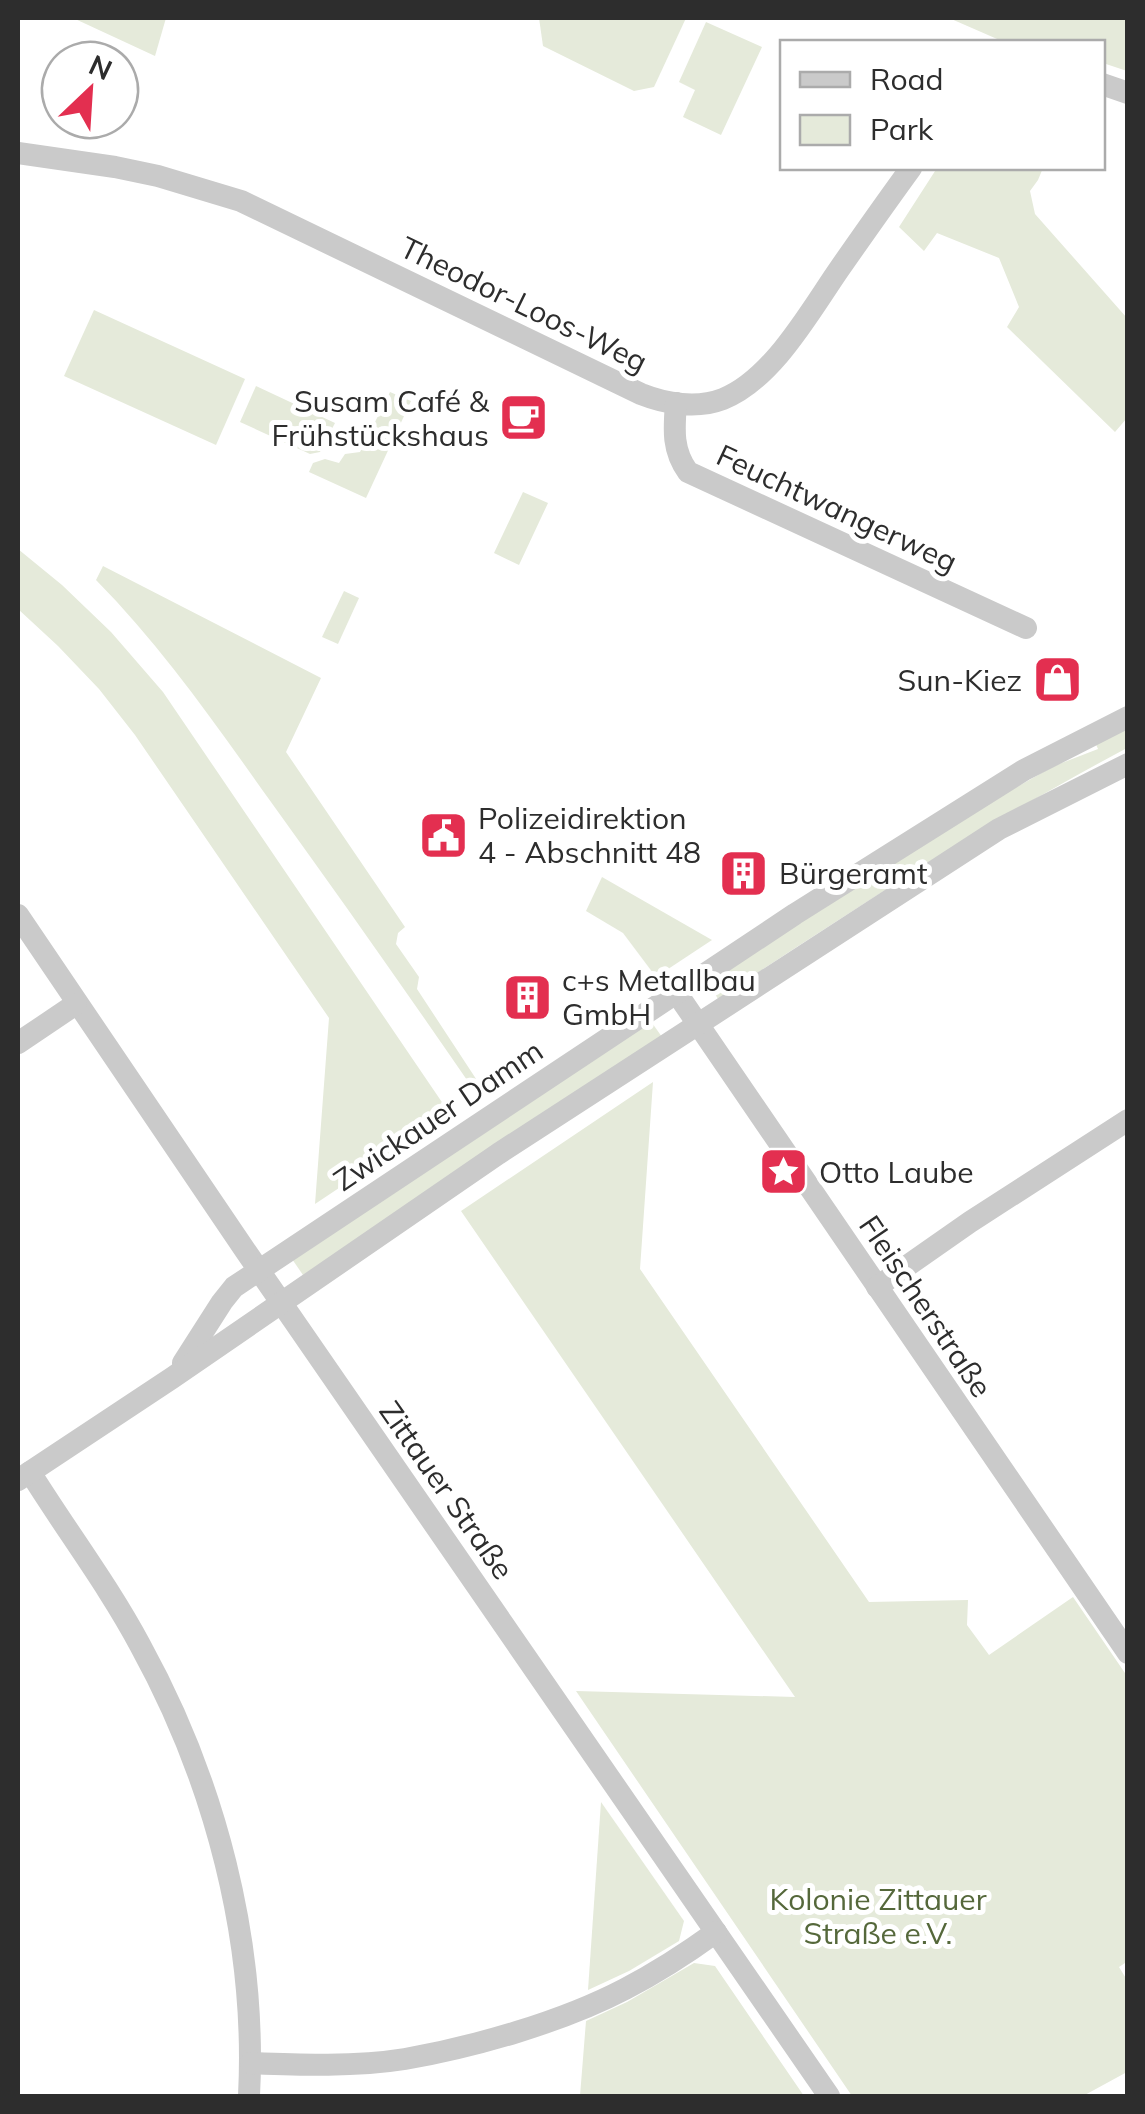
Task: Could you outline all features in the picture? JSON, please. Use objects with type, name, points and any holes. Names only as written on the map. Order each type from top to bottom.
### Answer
[{"type":"street","name":"Theodor-Loos-Weg","points":[[18,153],[143,173],[241,202],[622,386],[653,399],[696,404],[715,402],[742,390],[760,374],[790,339],[910,170]]},
{"type":"street","name":"Feuchtwangerweg","points":[[676,403],[675,448],[688,472],[1026,628]]},
{"type":"street","name":"Zwickauer Damm","points":[[172,1378],[234,1287],[812,903],[1024,770],[1128,716]]},
{"type":"street","name":"Zwickauer Damm","points":[[24,1476],[502,1152],[999,829],[1128,764]]},
{"type":"street","name":"Zittauer Straße","points":[[18,915],[280,1302],[829,2096]]},
{"type":"street","name":"Fleischerstraße","points":[[676,992],[1128,1653]]},
{"type":"street","points":[[18,1043],[76,1004]]},
{"type":"street","points":[[877,1287],[1128,1120]]},
{"type":"street","points":[[24,1476],[140,1643],[187,1741],[215,1824],[244,1959],[251,2063],[249,2096]]},
{"type":"street","points":[[251,2063],[310,2065],[401,2059],[476,2043],[551,2020],[622,1990],[688,1953],[716,1932]]},
{"type":"green space","points":[[73,18],[166,18],[155,56],[140,49],[140,40],[120,40]]},
{"type":"green space","points":[[539,18],[686,18],[654,87],[634,91],[543,46]]},
{"type":"green space","points":[[949,18],[1127,18],[1127,71],[1105,64],[1105,40],[999,40]]},
{"type":"green space","points":[[706,22],[762,47],[721,135],[683,117],[695,90],[679,82]]},
{"type":"green space","points":[[936,170],[1042,170],[1030,191],[1035,214],[1127,318],[1127,418],[1115,432],[1007,327],[1019,307],[999,258],[937,233],[924,251],[899,227]]},
{"type":"green space","points":[[94,310],[245,379],[216,445],[64,376]]},
{"type":"green space","points":[[256,386],[335,423],[320,452],[310,454],[240,422]]},
{"type":"green space","points":[[390,392],[411,401],[366,498],[309,472],[313,463],[325,459],[339,463],[345,454],[360,452]]},
{"type":"green space","points":[[523,492],[548,503],[519,565],[494,553]]},
{"type":"green space","points":[[18,549],[111,632],[163,692],[450,1114],[315,1204],[329,1018],[135,735],[99,689],[18,609]]},
{"type":"green space","points":[[103,566],[321,678],[286,752],[405,927],[398,933],[396,944],[419,977],[417,989],[484,1091],[478,1096],[209,716],[144,633],[96,580]]},
{"type":"green space","points":[[344,591],[359,598],[338,644],[322,637]]},
{"type":"green space","points":[[1127,724],[1127,748],[920,868],[718,999],[708,982],[937,832],[1054,766],[1098,749],[1095,742]]},
{"type":"green space","points":[[602,877],[712,940],[656,977],[623,933],[586,911]]},
{"type":"green space","points":[[650,1020],[662,1037],[303,1275],[292,1259]]},
{"type":"green space","points":[[653,1082],[640,1269],[869,1602],[968,1600],[967,1625],[989,1655],[1073,1597],[1127,1676],[1128,1961],[1119,1967],[1127,1980],[1127,2072],[1083,2096],[852,2096],[576,1691],[795,1697],[461,1211]]},
{"type":"green space","name":"Kolonie Zittauer Straße e.V.","points":[[601,1802],[684,1921],[679,1941],[588,1990]]},
{"type":"green space","name":"Kolonie Zittauer Straße e.V.","points":[[694,1963],[715,1966],[804,2096],[580,2096],[586,2021]]},
{"type":"place","name":"Susam Café & Frühstückshaus","points":[[524,418]]},
{"type":"place","name":"Sun-Kiez","points":[[1057,680]]},
{"type":"place","name":"Polizeidirektion 4 - Abschnitt 48","points":[[443,835]]},
{"type":"place","name":"Bürgeramt","points":[[744,873]]},
{"type":"place","name":"c+s Metallbau GmbH","points":[[527,997]]},
{"type":"place","name":"Otto Laube","points":[[784,1172]]}]
